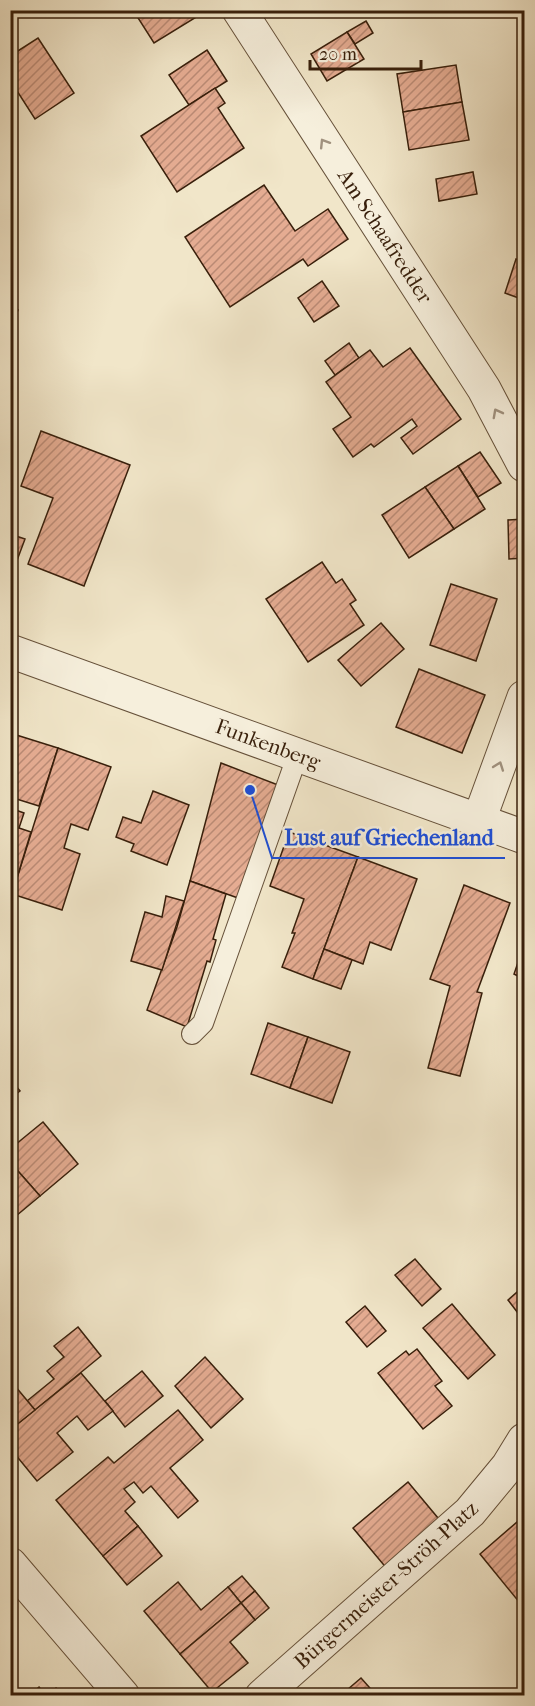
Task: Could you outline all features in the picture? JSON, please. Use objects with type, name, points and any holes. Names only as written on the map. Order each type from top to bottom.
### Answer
[{"type":"street","name":"Am Schaafredder","points":[[239,10],[484,389],[525,465]]},
{"type":"street","name":"Funkenberg","points":[[10,651],[525,837]]},
{"type":"street","points":[[478,820],[525,698]]},
{"type":"street","name":"Bürgermeister-Ströh-Platz","points":[[262,1695],[470,1512],[508,1466],[525,1440]]},
{"type":"street","points":[[10,1564],[123,1695]]},
{"type":"lane","points":[[192,1034],[203,1023],[298,754]]},
{"type":"building","points":[[133,10],[195,10],[198,16],[154,43]]},
{"type":"building","points":[[366,21],[373,33],[355,44],[347,32]]},
{"type":"building","points":[[347,32],[364,59],[327,81],[311,54]]},
{"type":"building","points":[[38,38],[74,93],[35,119],[10,80],[10,56]]},
{"type":"building","points":[[207,50],[227,81],[189,105],[169,75]]},
{"type":"building","points":[[456,65],[462,102],[403,112],[397,74]]},
{"type":"building","points":[[215,88],[225,103],[218,108],[244,148],[177,192],[141,136]]},
{"type":"building","points":[[462,102],[469,140],[409,150],[403,112]]},
{"type":"building","points":[[519,129],[524,129],[524,147],[521,148]]},
{"type":"building","points":[[473,172],[477,194],[439,201],[436,179]]},
{"type":"building","points":[[264,185],[295,231],[328,209],[348,239],[308,266],[303,259],[230,307],[185,237]]},
{"type":"building","points":[[516,259],[524,262],[524,300],[505,293]]},
{"type":"building","points":[[322,281],[339,306],[314,322],[298,298]]},
{"type":"building","points":[[10,307],[18,310],[10,330]]},
{"type":"building","points":[[349,343],[359,358],[335,375],[325,361]]},
{"type":"building","points":[[410,348],[461,419],[413,454],[401,438],[417,426],[412,419],[374,447],[371,444],[353,457],[333,429],[351,417],[326,382],[370,350],[383,367]]},
{"type":"building","points":[[41,431],[130,465],[84,586],[28,564],[53,498],[21,486]]},
{"type":"building","points":[[480,452],[501,483],[478,497],[458,466]]},
{"type":"building","points":[[458,466],[485,509],[454,529],[425,487]]},
{"type":"building","points":[[425,487],[454,529],[409,558],[382,515]]},
{"type":"building","points":[[524,519],[524,558],[509,559],[508,520]]},
{"type":"building","points":[[10,534],[25,539],[13,571],[10,570]]},
{"type":"building","points":[[322,562],[336,583],[342,579],[356,600],[350,604],[364,625],[308,662],[266,599]]},
{"type":"building","points":[[451,584],[497,599],[476,661],[430,645]]},
{"type":"building","points":[[381,623],[404,649],[361,686],[338,660]]},
{"type":"building","points":[[419,669],[485,695],[462,753],[396,727]]},
{"type":"building","points":[[10,733],[58,748],[39,806],[10,797]]},
{"type":"building","points":[[58,748],[111,767],[88,830],[71,824],[64,848],[80,854],[62,910],[12,894]]},
{"type":"building","points":[[221,763],[278,785],[238,898],[190,881]]},
{"type":"building","points":[[153,791],[189,805],[167,865],[131,851],[134,844],[116,837],[123,817],[141,823]]},
{"type":"building","points":[[10,808],[24,813],[19,828],[31,832],[12,894]]},
{"type":"building","points":[[289,832],[358,857],[313,979],[282,967],[295,933],[292,933],[304,899],[270,886]]},
{"type":"building","points":[[358,857],[417,879],[391,950],[370,942],[363,964],[324,949]]},
{"type":"building","points":[[190,881],[226,894],[213,939],[216,940],[210,962],[207,961],[187,1027],[147,1010],[177,927]]},
{"type":"building","points":[[464,885],[510,903],[477,992],[482,993],[460,1076],[428,1068],[450,986],[430,979]]},
{"type":"building","points":[[166,896],[184,901],[162,970],[131,961],[145,912],[162,917]]},
{"type":"building","points":[[524,945],[524,979],[514,974]]},
{"type":"building","points":[[324,949],[352,960],[341,989],[313,979]]},
{"type":"building","points":[[268,1023],[308,1037],[290,1088],[251,1074]]},
{"type":"building","points":[[308,1037],[350,1052],[332,1103],[290,1088]]},
{"type":"building","points":[[10,1079],[20,1091],[10,1099]]},
{"type":"building","points":[[43,1122],[78,1164],[40,1196],[10,1162],[10,1149]]},
{"type":"building","points":[[10,1162],[40,1196],[10,1221]]},
{"type":"building","points":[[415,1259],[441,1289],[422,1306],[395,1275]]},
{"type":"building","points":[[524,1286],[524,1321],[508,1300]]},
{"type":"building","points":[[452,1304],[495,1355],[468,1379],[423,1328]]},
{"type":"building","points":[[365,1306],[386,1331],[367,1347],[346,1322]]},
{"type":"building","points":[[78,1327],[101,1356],[35,1410],[27,1401],[54,1379],[47,1371],[64,1357],[54,1346]]},
{"type":"building","points":[[417,1349],[442,1381],[435,1386],[452,1406],[423,1429],[378,1373],[406,1351],[409,1355]]},
{"type":"building","points":[[205,1357],[243,1399],[211,1428],[175,1386]]},
{"type":"building","points":[[142,1371],[163,1396],[125,1427],[105,1401]]},
{"type":"building","points":[[81,1373],[113,1411],[88,1430],[77,1416],[57,1433],[73,1452],[37,1481],[10,1448],[10,1430]]},
{"type":"building","points":[[10,1380],[35,1410],[10,1430]]},
{"type":"building","points":[[178,1410],[203,1440],[170,1468],[198,1501],[178,1518],[151,1486],[143,1493],[134,1482],[124,1489],[135,1502],[125,1511],[138,1526],[103,1556],[56,1500],[108,1457],[114,1463]]},
{"type":"building","points":[[408,1482],[443,1524],[388,1570],[353,1528]]},
{"type":"building","points":[[524,1516],[524,1608],[480,1554]]},
{"type":"building","points":[[138,1526],[162,1556],[127,1585],[103,1556]]},
{"type":"building","points":[[242,1576],[255,1591],[241,1603],[228,1587]]},
{"type":"building","points":[[178,1582],[201,1610],[228,1587],[241,1603],[180,1654],[144,1611]]},
{"type":"building","points":[[255,1591],[269,1608],[255,1620],[241,1603]]},
{"type":"building","points":[[241,1603],[255,1620],[230,1642],[248,1663],[212,1692],[180,1654]]},
{"type":"building","points":[[361,1678],[377,1696],[340,1696]]},
{"type":"building","points":[[39,1687],[46,1696],[29,1696]]},
{"type":"building","points":[[56,1688],[62,1696],[46,1696]]},
{"type":"place","name":"Lust auf Griechenland","points":[[250,790]]}]
